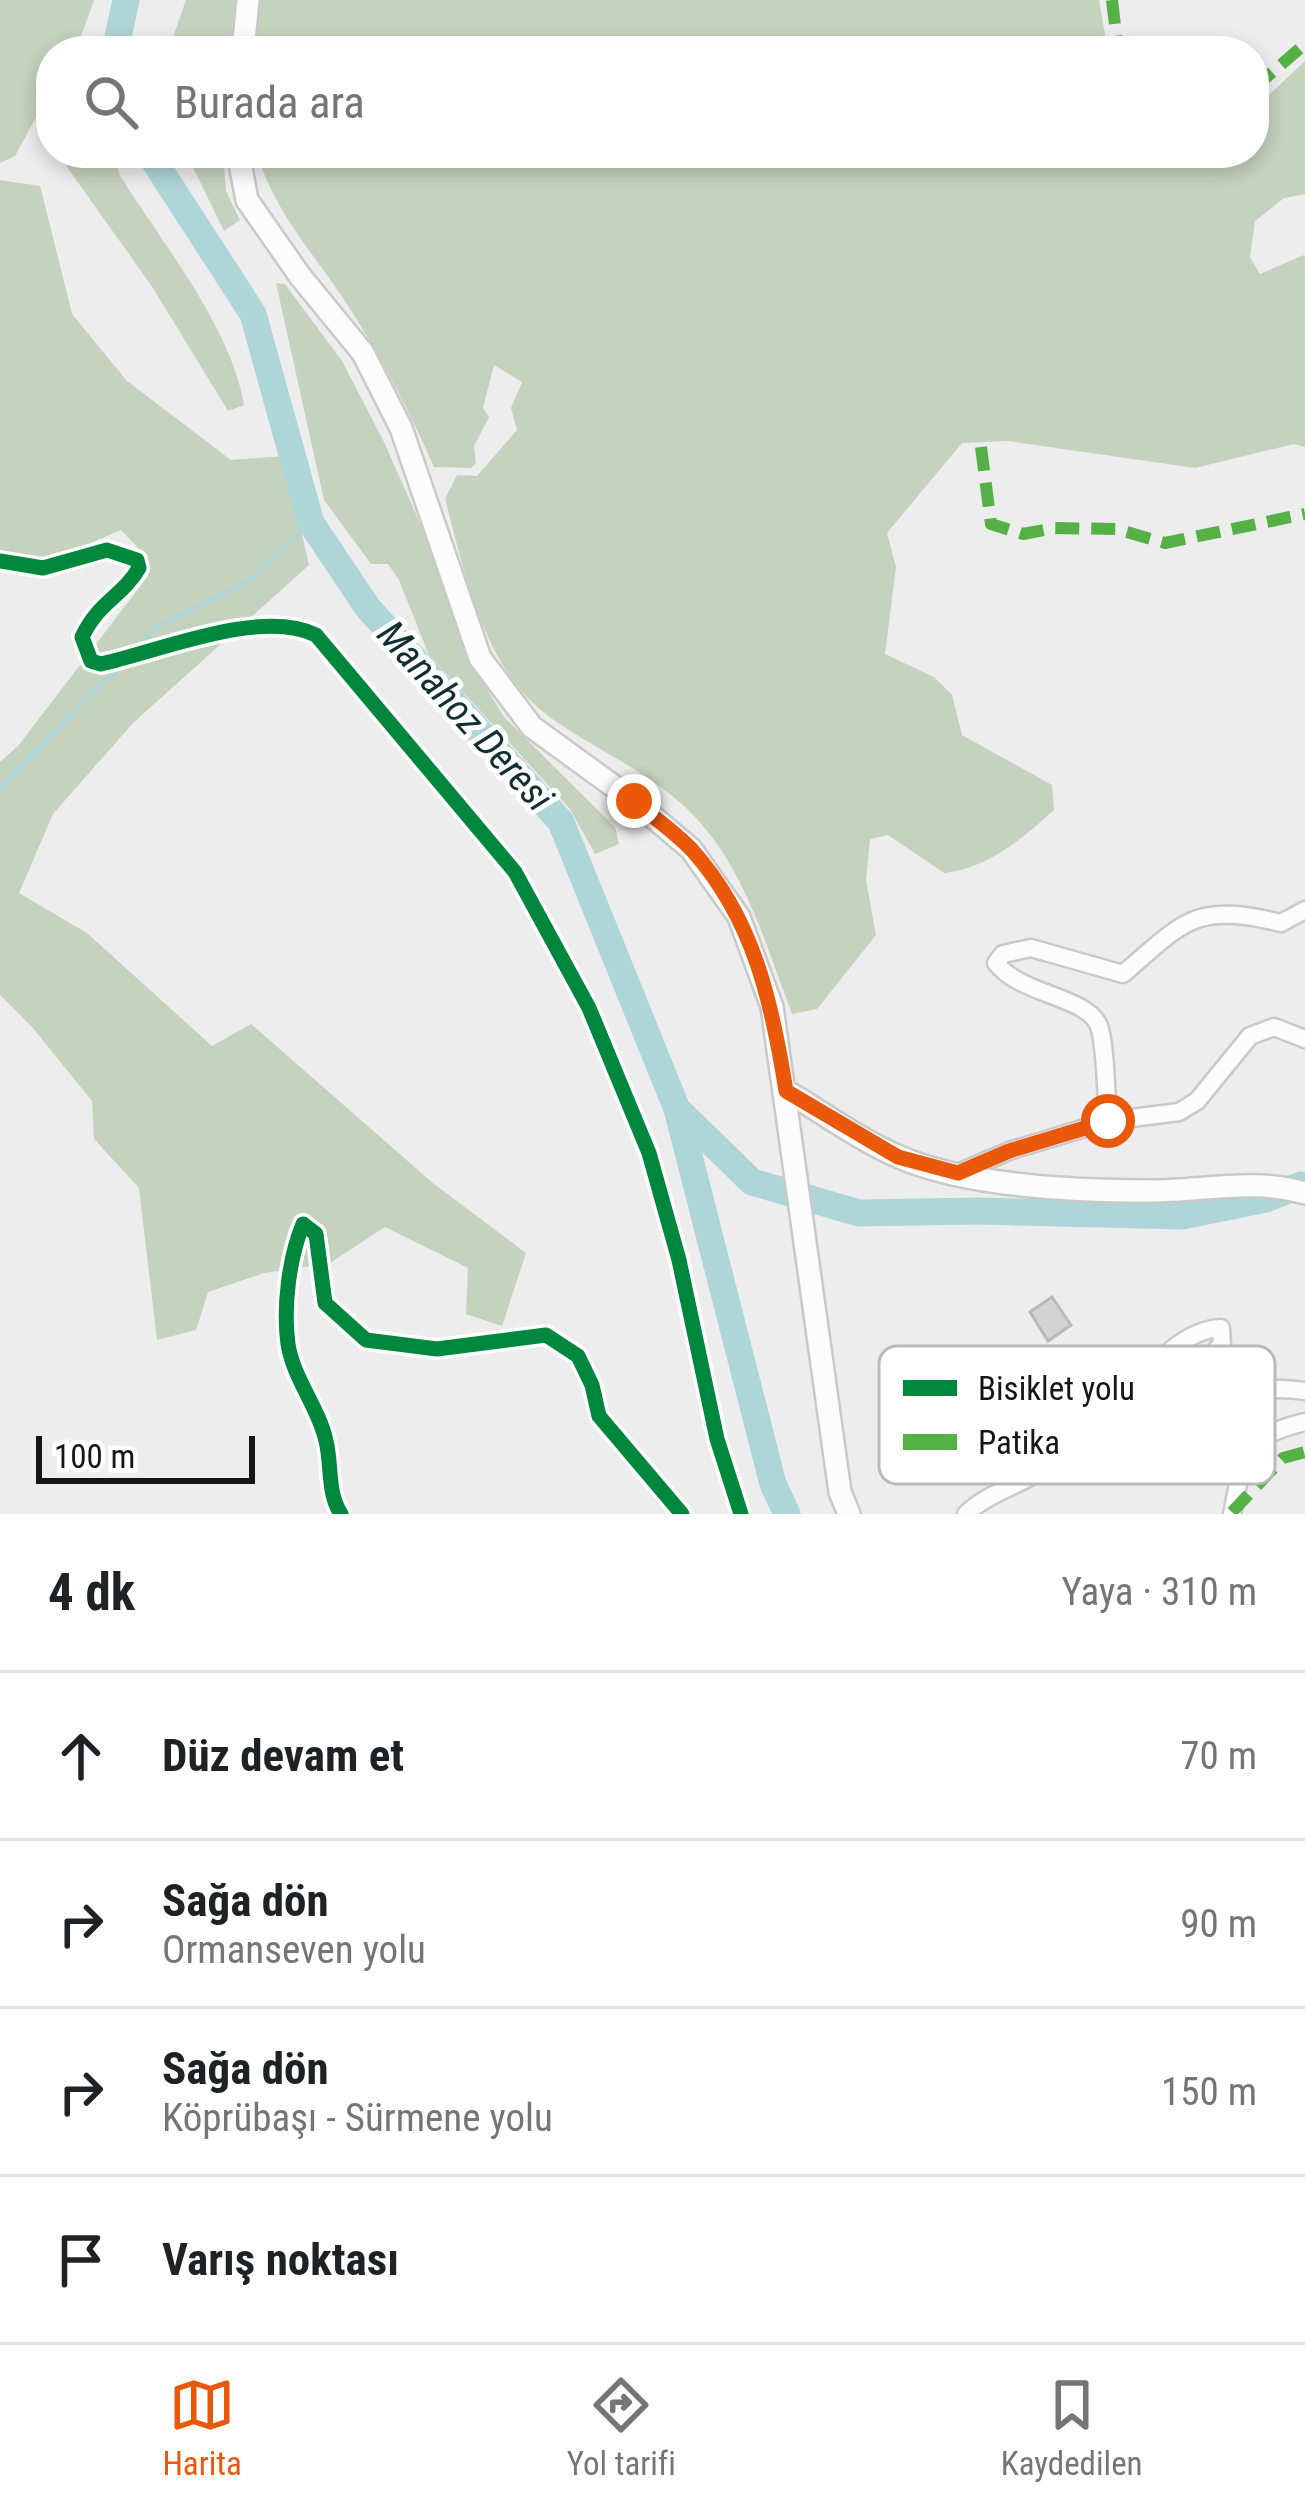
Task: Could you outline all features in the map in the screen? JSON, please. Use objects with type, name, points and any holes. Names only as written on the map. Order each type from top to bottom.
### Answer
[{"type":"main road","points":[[244,36],[248,0]]},
{"type":"main road","points":[[241,168],[247,200],[300,276],[363,352],[401,428],[480,658],[532,727],[691,849],[740,917],[772,1007],[840,1492],[850,1514]]},
{"type":"main road","points":[[786,1091],[898,1157],[958,1173],[1053,1188],[1152,1191],[1275,1184],[1305,1193]]},
{"type":"street","points":[[0,561],[44,568],[107,550],[137,560],[140,568],[133,579],[97,609],[82,637],[91,661],[101,664],[239,629],[299,627],[316,635],[515,872],[589,1008],[649,1153],[680,1260],[717,1438],[742,1514]]},
{"type":"street","points":[[1108,1121],[1099,1025],[1086,1010],[1028,989],[1004,974],[996,963],[1003,954],[1031,948],[1123,974],[1169,930],[1208,915],[1240,913],[1281,922],[1305,910]]},
{"type":"street","points":[[958,1173],[1009,1151],[1108,1121],[1179,1112],[1197,1101],[1250,1036],[1274,1027],[1305,1039]]},
{"type":"street","points":[[341,1514],[334,1504],[326,1438],[288,1346],[289,1291],[295,1244],[303,1223],[316,1234],[325,1304],[366,1340],[437,1349],[546,1334],[578,1356],[592,1385],[599,1416],[682,1514]]},
{"type":"street","points":[[1180,1346],[1205,1329],[1221,1328],[1220,1346]]},
{"type":"street","points":[[1275,1387],[1305,1391]]},
{"type":"street","points":[[1275,1429],[1305,1422]]},
{"type":"street","points":[[966,1514],[1015,1484]]},
{"type":"street","points":[[1232,1514],[1239,1484]]},
{"type":"green space","points":[[0,0],[94,0],[81,36],[36,36],[36,117],[15,156],[0,163]]},
{"type":"green space","points":[[186,0],[235,0],[231,36],[173,36]]},
{"type":"green space","points":[[259,0],[1099,0],[1105,36],[257,36]]},
{"type":"green space","points":[[1305,61],[1305,194],[1284,198],[1255,221],[1250,257],[1260,274],[1305,257],[1305,447],[1294,444],[1195,468],[1008,441],[962,443],[887,533],[896,567],[885,654],[934,677],[952,695],[962,735],[1052,785],[1054,810],[990,859],[944,873],[888,835],[870,839],[866,880],[876,935],[817,1009],[792,1014],[753,910],[713,838],[662,788],[551,718],[528,698],[509,674],[480,618],[445,499],[457,475],[477,476],[517,430],[511,408],[522,382],[494,365],[483,408],[489,417],[474,446],[476,463],[471,468],[434,467],[383,364],[284,213],[262,168],[1269,168],[1269,95]]},
{"type":"green space","points":[[68,168],[118,168],[211,317],[237,376],[244,405],[228,411],[153,288]]},
{"type":"green space","points":[[193,168],[224,168],[226,191],[240,220],[224,231]]},
{"type":"green space","points":[[0,180],[40,186],[72,314],[127,381],[231,460],[284,456],[309,565],[133,723],[53,814],[19,893],[87,933],[212,1046],[251,1024],[434,1184],[526,1253],[502,1326],[466,1314],[468,1268],[385,1227],[330,1263],[264,1273],[208,1292],[196,1330],[157,1340],[139,1188],[94,1139],[92,1101],[0,995],[0,762],[18,746],[148,576],[143,553],[121,530],[47,556],[0,552]]},
{"type":"green space","points":[[276,283],[285,284],[342,361],[428,541],[471,663],[504,717],[615,827],[619,844],[595,854],[570,809],[429,655],[388,564],[371,564],[324,500]]},
{"type":"building","points":[[1052,1297],[1071,1325],[1048,1341],[1030,1312]]},
{"type":"waterway","name":"Manahoz Deresi","points":[[118,36],[126,0]]},
{"type":"waterway","name":"Manahoz Deresi","points":[[159,168],[253,314],[311,523],[368,608],[561,822],[677,1109],[773,1484],[787,1514]]},
{"type":"waterway","points":[[138,647],[157,627],[247,582],[311,523]]},
{"type":"waterway","points":[[0,788],[117,668]]},
{"type":"waterway","points":[[677,1109],[752,1182],[859,1213],[1182,1216],[1266,1199],[1301,1185]]},
{"type":"marked path","points":[[1112,0],[1116,36]]},
{"type":"marked path","points":[[1269,75],[1305,44]]},
{"type":"marked path","points":[[981,447],[991,524],[1023,534],[1054,528],[1116,529],[1165,543],[1305,514]]},
{"type":"marked path","points":[[1275,1466],[1283,1458],[1305,1452]]},
{"type":"marked path","points":[[1232,1512],[1258,1484]]},
{"type":"cycle path","points":[[0,561],[43,568],[107,550],[137,560],[139,568],[132,578],[82,637],[91,661],[101,664],[239,629],[293,628],[316,635],[515,872],[589,1008],[649,1153],[679,1260],[717,1439],[741,1514]]},
{"type":"cycle path","points":[[341,1514],[323,1429],[288,1344],[288,1283],[303,1224],[316,1234],[325,1303],[366,1340],[437,1349],[546,1335],[578,1356],[592,1385],[599,1416],[682,1514]]},
{"type":"route","points":[[634,801],[691,849],[740,917],[772,1007],[786,1091],[898,1157],[958,1173],[1009,1151],[1108,1121]]}]
